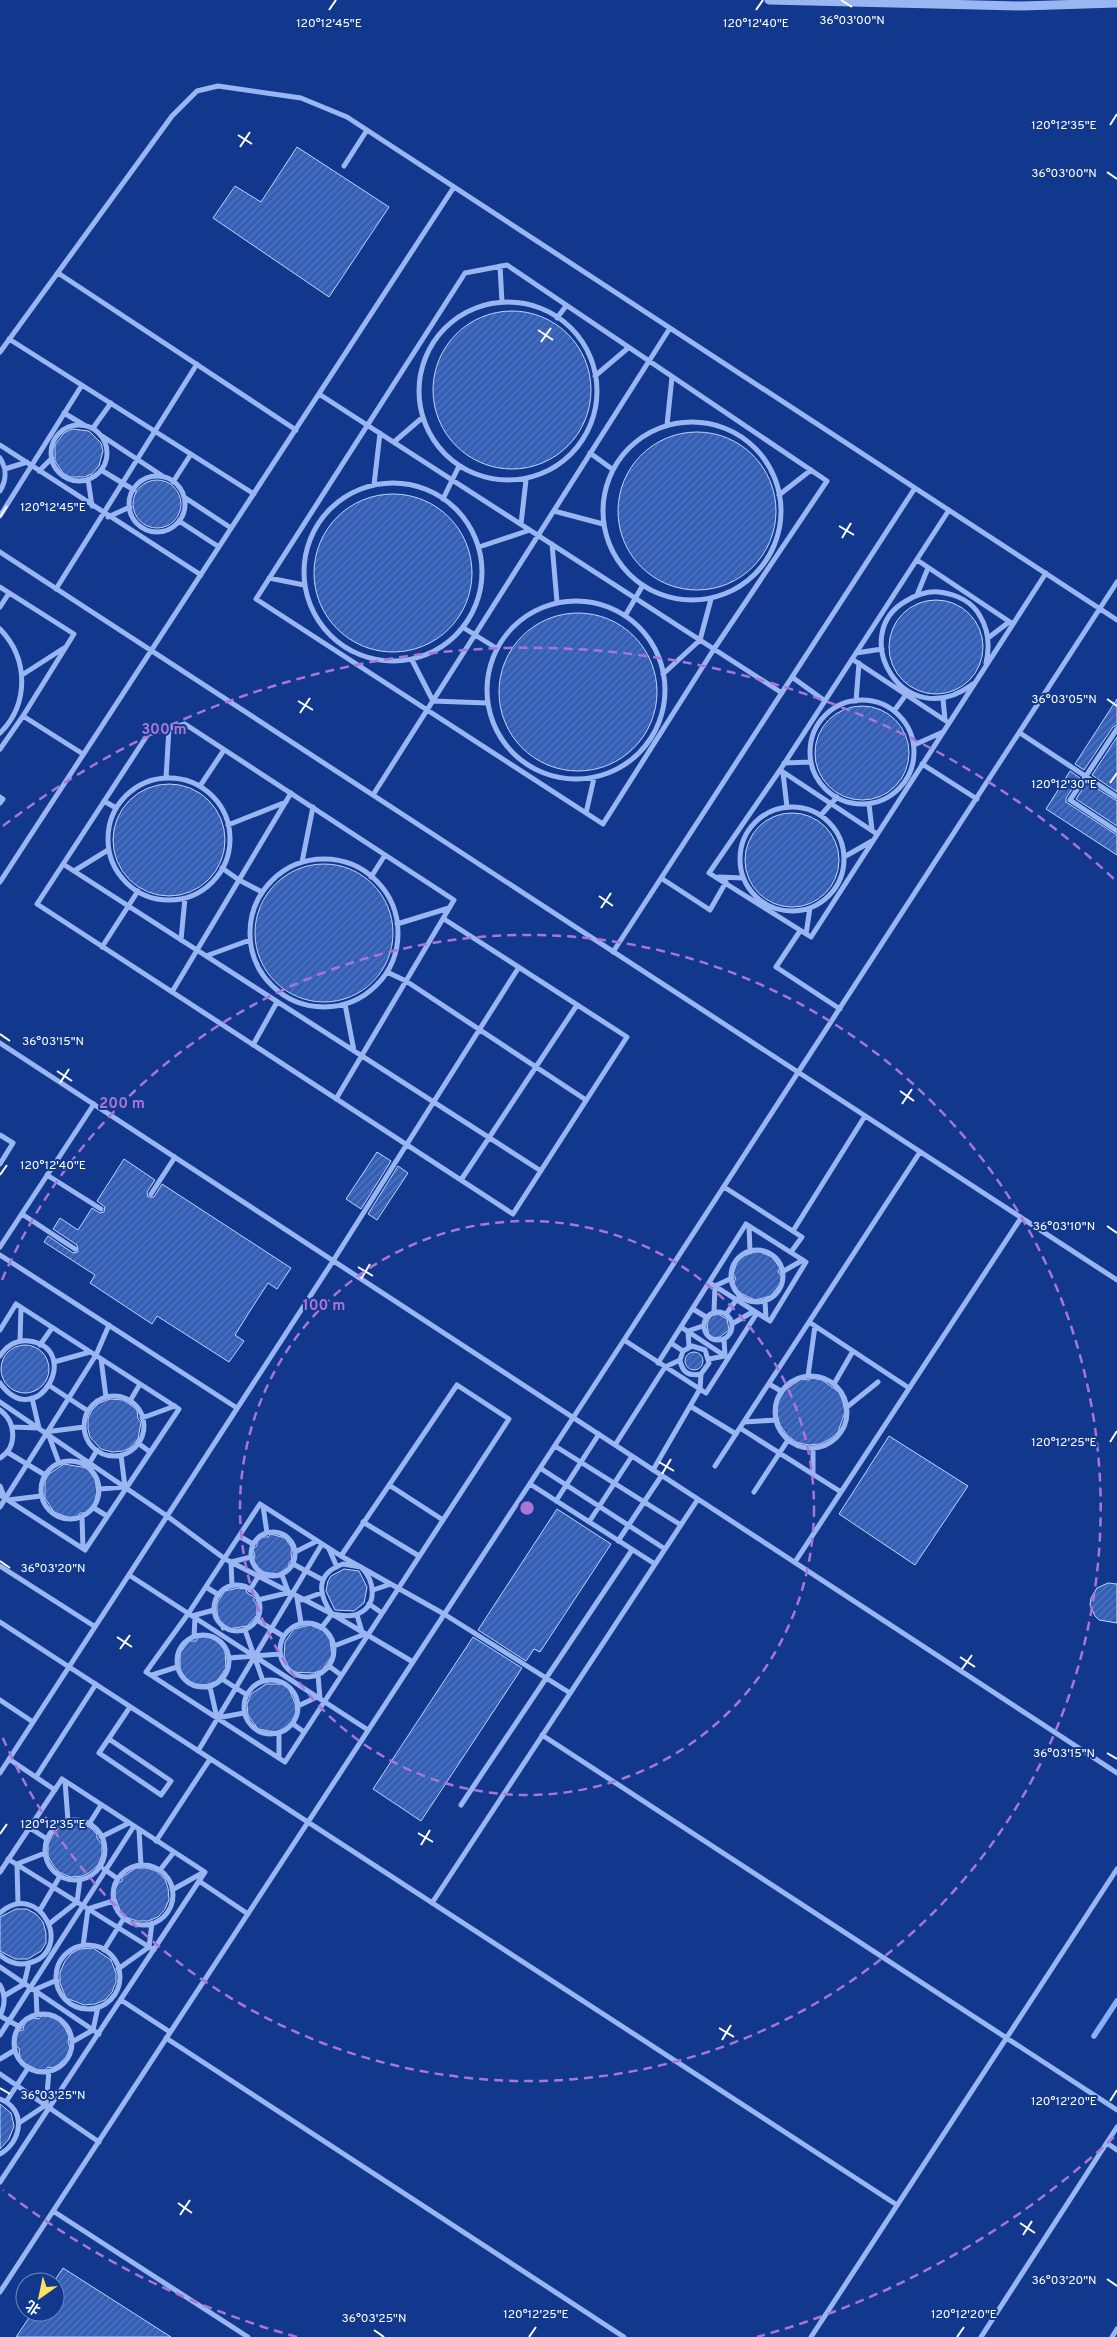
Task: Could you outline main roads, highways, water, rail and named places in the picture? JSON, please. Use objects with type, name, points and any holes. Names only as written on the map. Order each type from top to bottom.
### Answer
[{"type":"waterway","points":[[1094,2036],[1117,2001]]}]
